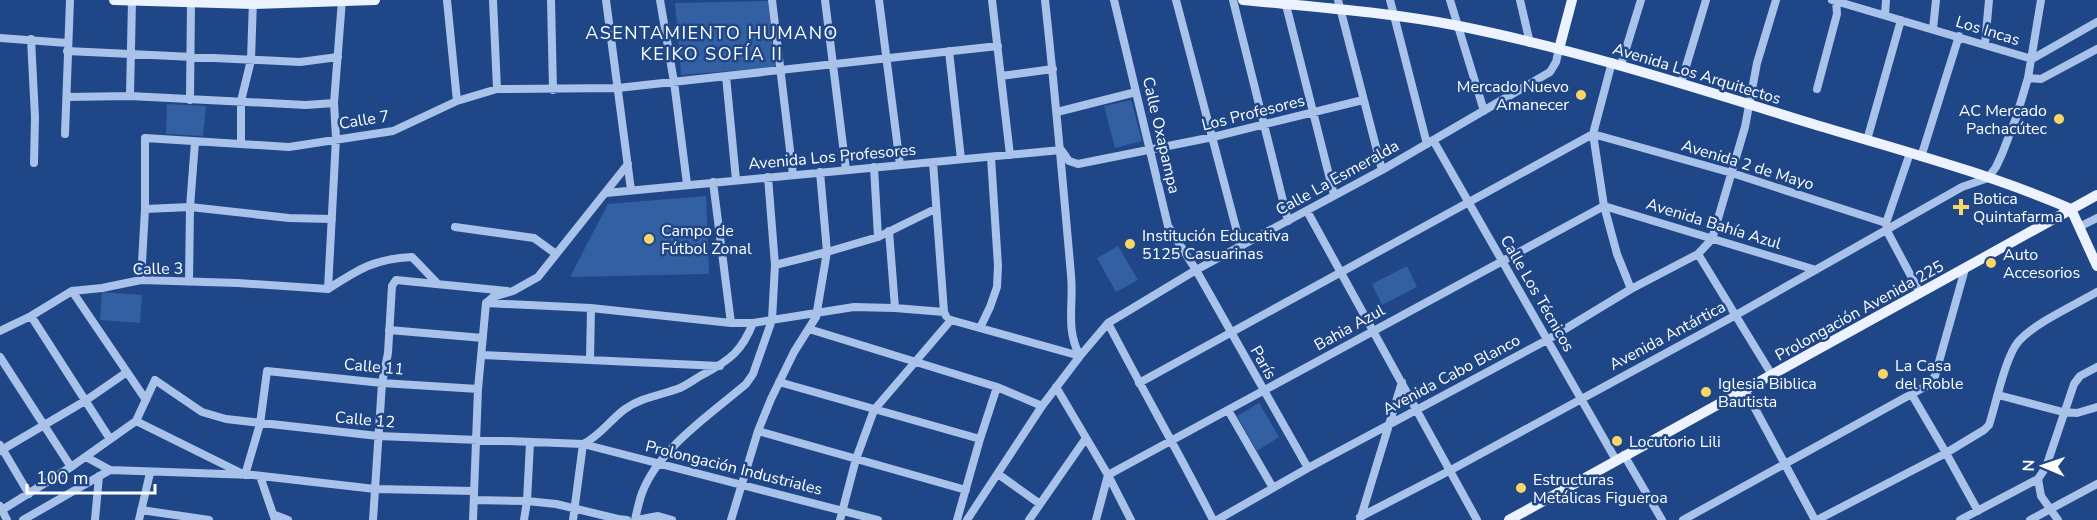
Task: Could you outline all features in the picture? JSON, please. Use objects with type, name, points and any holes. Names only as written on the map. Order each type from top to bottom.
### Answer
[{"type":"main road","points":[[114,0],[191,2],[375,0]]},
{"type":"main road","name":"Avenida Los Arquitectos","points":[[1243,0],[1339,5],[1460,26],[1616,63],[1988,178],[2042,196],[2071,209]]},
{"type":"main road","points":[[1559,49],[1572,0]]},
{"type":"main road","name":"Prolongación Avenida 225","points":[[1509,520],[2097,195]]},
{"type":"main road","points":[[2071,209],[2097,266]]},
{"type":"street","points":[[65,134],[70,0]]},
{"type":"street","points":[[130,96],[132,0]]},
{"type":"street","points":[[447,0],[457,101]]},
{"type":"street","points":[[493,0],[497,89]]},
{"type":"street","points":[[550,0],[553,90]]},
{"type":"street","points":[[606,0],[631,190]]},
{"type":"street","points":[[660,0],[674,82],[687,184]]},
{"type":"street","points":[[772,0],[793,175]]},
{"type":"street","points":[[825,0],[846,170]]},
{"type":"street","points":[[879,0],[900,165]]},
{"type":"street","points":[[992,0],[1010,155]]},
{"type":"street","points":[[1045,0],[1073,295],[1070,323],[1073,343],[1080,356]]},
{"type":"street","name":"Calle Oxapampa","points":[[1114,0],[1168,226],[1196,270]]},
{"type":"street","points":[[1176,0],[1241,247]]},
{"type":"street","points":[[1233,0],[1288,221]]},
{"type":"street","name":"Calle Los Técnicos","points":[[1389,0],[1430,142],[1469,202],[1581,399],[1662,520]]},
{"type":"street","points":[[1450,0],[1460,26],[1484,111]]},
{"type":"street","points":[[1520,0],[1530,42]]},
{"type":"street","points":[[1631,289],[1617,254],[1604,206],[1593,134],[1616,63],[1641,0]]},
{"type":"street","points":[[1681,83],[1706,0]]},
{"type":"street","points":[[1712,239],[1750,105],[1756,63],[1776,0]]},
{"type":"street","points":[[1817,89],[1837,14],[1835,0]]},
{"type":"street","name":"Los Incas","points":[[1835,0],[2032,59]]},
{"type":"street","points":[[1885,15],[1886,0]]},
{"type":"street","points":[[1934,28],[1936,0]]},
{"type":"street","points":[[1984,44],[1989,0]]},
{"type":"street","points":[[1988,178],[2002,154],[2028,78],[2041,0]]},
{"type":"street","points":[[328,289],[336,138],[334,102],[342,1]]},
{"type":"street","points":[[190,100],[191,2]]},
{"type":"street","points":[[241,144],[241,101],[250,60],[253,2]]},
{"type":"street","points":[[1285,2],[1334,195]]},
{"type":"street","points":[[1339,5],[1382,170]]},
{"type":"street","points":[[1866,140],[1901,20]]},
{"type":"street","points":[[2032,59],[2097,22]]},
{"type":"street","points":[[1920,293],[1887,227],[1916,155],[1933,124],[1959,36]]},
{"type":"street","points":[[0,38],[30,39],[67,47],[250,60],[300,62],[338,57]]},
{"type":"street","points":[[30,39],[35,117],[34,163]]},
{"type":"street","name":"Calle 7","points":[[145,209],[145,138],[289,147],[393,131],[457,101],[497,89],[618,88],[998,46]]},
{"type":"street","name":"Calle La Esmeralda","points":[[967,520],[1042,406],[1108,323],[1196,270],[1382,170],[1550,72],[1556,62],[1559,49]]},
{"type":"street","points":[[2028,78],[2041,79],[2097,49]]},
{"type":"street","points":[[949,51],[961,159]]},
{"type":"street","points":[[1001,76],[1053,69]]},
{"type":"street","points":[[726,76],[735,180]]},
{"type":"street","points":[[1057,112],[1136,92]]},
{"type":"street","points":[[67,97],[130,96],[306,105],[334,102]]},
{"type":"street","name":"Los Profesores","points":[[1061,150],[1069,161],[1078,164],[1213,137],[1363,100]]},
{"type":"street","points":[[1139,383],[1593,134]]},
{"type":"street","name":"Avenida 2 de Mayo","points":[[1593,134],[1732,172],[1887,227]]},
{"type":"street","points":[[189,282],[190,207],[195,142]]},
{"type":"street","name":"Avenida Los Profesores","points":[[606,193],[1061,150]]},
{"type":"street","points":[[980,328],[997,287],[998,266],[991,157]]},
{"type":"street","points":[[933,162],[944,312],[947,318],[1080,356]]},
{"type":"street","points":[[473,520],[478,389],[486,303],[493,297],[513,291],[538,277],[628,164]]},
{"type":"street","points":[[874,167],[878,237]]},
{"type":"street","points":[[731,520],[758,431],[794,352],[816,317],[827,252],[819,172]]},
{"type":"street","points":[[672,520],[658,516],[636,520],[643,491],[659,464],[676,444],[746,384],[753,374],[772,320],[775,265],[768,177]]},
{"type":"street","name":"Avenida Antártica","points":[[1360,519],[1736,315],[1887,227],[1962,187],[1988,178]]},
{"type":"street","points":[[713,182],[731,323]]},
{"type":"street","name":"Avenida Bahía Azul","points":[[1604,206],[1816,270]]},
{"type":"street","name":"Bahia Azul","points":[[1108,476],[1604,206]]},
{"type":"street","points":[[141,280],[145,209],[190,207],[289,218],[332,219]]},
{"type":"street","points":[[775,265],[878,237],[935,209]]},
{"type":"street","points":[[1307,211],[1477,520]]},
{"type":"street","points":[[2079,227],[2097,218]]},
{"type":"street","points":[[455,226],[534,238],[556,254]]},
{"type":"street","points":[[889,231],[895,308]]},
{"type":"street","name":"Avenida Cabo Blanco","points":[[1215,520],[1547,340],[1631,289],[1698,254],[1712,239]]},
{"type":"street","points":[[1698,254],[1772,375]]},
{"type":"street","points":[[328,289],[369,264],[388,258],[412,257],[437,283]]},
{"type":"street","points":[[1683,520],[1912,396],[1928,385],[1935,376],[1965,269]]},
{"type":"street","name":"París","points":[[1196,270],[1308,468]]},
{"type":"street","name":"Calle 3","points":[[0,331],[31,316],[72,291],[141,280],[328,289]]},
{"type":"street","points":[[374,520],[382,383],[388,353],[392,286],[396,280],[513,291]]},
{"type":"street","points":[[7,520],[1,508],[71,467],[136,421],[146,400],[72,291]]},
{"type":"street","points":[[1745,390],[1816,520],[1946,453],[1984,430],[1989,425],[2011,354],[2017,342],[2030,330],[2097,292]]},
{"type":"street","points":[[486,303],[591,308],[731,323],[753,323],[854,307],[944,312]]},
{"type":"street","points":[[590,360],[591,308]]},
{"type":"street","points":[[31,316],[110,439]]},
{"type":"street","points":[[840,520],[856,459],[874,410],[951,320]]},
{"type":"street","points":[[573,520],[583,444],[594,439],[625,409],[647,398],[681,387],[720,366],[736,354],[746,340],[753,323]]},
{"type":"street","points":[[1108,323],[1215,520]]},
{"type":"street","points":[[808,329],[996,387],[1042,406]]},
{"type":"street","points":[[389,330],[483,338]]},
{"type":"street","points":[[482,355],[720,366]]},
{"type":"street","points":[[0,357],[71,467]]},
{"type":"street","points":[[1960,520],[2038,479],[2046,467],[2074,384],[2080,376],[2097,367]]},
{"type":"street","name":"Calle 11","points":[[260,424],[267,371],[382,383],[478,389]]},
{"type":"street","points":[[28,494],[1,448],[85,401],[127,372]]},
{"type":"street","name":"Calle 12","points":[[146,400],[155,380],[202,412],[226,419],[378,436],[583,444]]},
{"type":"street","points":[[779,382],[980,439]]},
{"type":"street","points":[[1360,519],[1402,382]]},
{"type":"street","points":[[957,520],[996,387]]},
{"type":"street","points":[[1056,387],[1131,520]]},
{"type":"street","points":[[1998,395],[2063,412],[2077,413],[2097,406]]},
{"type":"street","points":[[1912,396],[1978,511]]},
{"type":"street","points":[[1228,410],[1273,488]]},
{"type":"street","points":[[136,421],[245,475]]},
{"type":"street","points":[[245,475],[260,424]]},
{"type":"street","points":[[758,431],[966,490]]},
{"type":"street","points":[[1029,520],[1086,438]]},
{"type":"street","points":[[524,520],[530,442]]},
{"type":"street","name":"Prolongación Industriales","points":[[583,444],[878,520]]},
{"type":"street","points":[[86,457],[110,470],[260,476],[375,489],[474,491]]},
{"type":"street","points":[[23,520],[110,470]]},
{"type":"street","points":[[139,520],[150,473]]},
{"type":"street","points":[[998,474],[1040,504]]},
{"type":"street","points":[[95,520],[99,476]]},
{"type":"street","points":[[260,476],[275,517],[288,520]]},
{"type":"street","points":[[1096,520],[1108,476]]},
{"type":"street","points":[[2038,479],[2041,496],[2058,520]]},
{"type":"street","points":[[2030,520],[2097,484]]},
{"type":"street","points":[[475,500],[556,504],[627,520]]},
{"type":"street","points":[[141,510],[209,520]]},
{"type":"shaded area","points":[[768,1],[775,67],[681,75],[675,3]]},
{"type":"shaded area","points":[[1131,100],[1142,141],[1115,148],[1104,106]]},
{"type":"shaded area","points":[[167,104],[206,106],[203,136],[166,134]]},
{"type":"shaded area","name":"Campo de Fútbol Zonal","points":[[706,196],[709,274],[570,277],[608,204]]},
{"type":"shaded area","points":[[1118,246],[1138,280],[1116,292],[1097,258]]},
{"type":"shaded area","points":[[1407,266],[1417,287],[1382,305],[1372,284]]},
{"type":"shaded area","points":[[102,292],[142,295],[140,323],[100,320]]},
{"type":"shaded area","points":[[1259,403],[1279,437],[1257,451],[1237,416]]},
{"type":"place","name":"Mercado Nuevo Amanecer","points":[[1581,95]]},
{"type":"place","name":"AC Mercado Pachacútec","points":[[2059,119]]},
{"type":"place","name":"Botica Quintafarma","points":[[1961,207]]},
{"type":"place","name":"Campo de Fútbol Zonal","points":[[649,239]]},
{"type":"place","name":"Institución Educativa 5125 Casuarinas","points":[[1130,244]]},
{"type":"place","name":"Auto Accesorios","points":[[1991,263]]},
{"type":"place","name":"La Casa del Roble","points":[[1883,374]]},
{"type":"place","name":"Iglesia Biblica Bautista","points":[[1706,392]]},
{"type":"place","name":"Locutorio Lili","points":[[1617,441]]},
{"type":"place","name":"Estructuras Metálicas Figueroa","points":[[1521,488]]},
{"type":"district","name":"ASENTAMIENTO HUMANO KEIKO SOFÍA II","points":[[712,43]]}]
